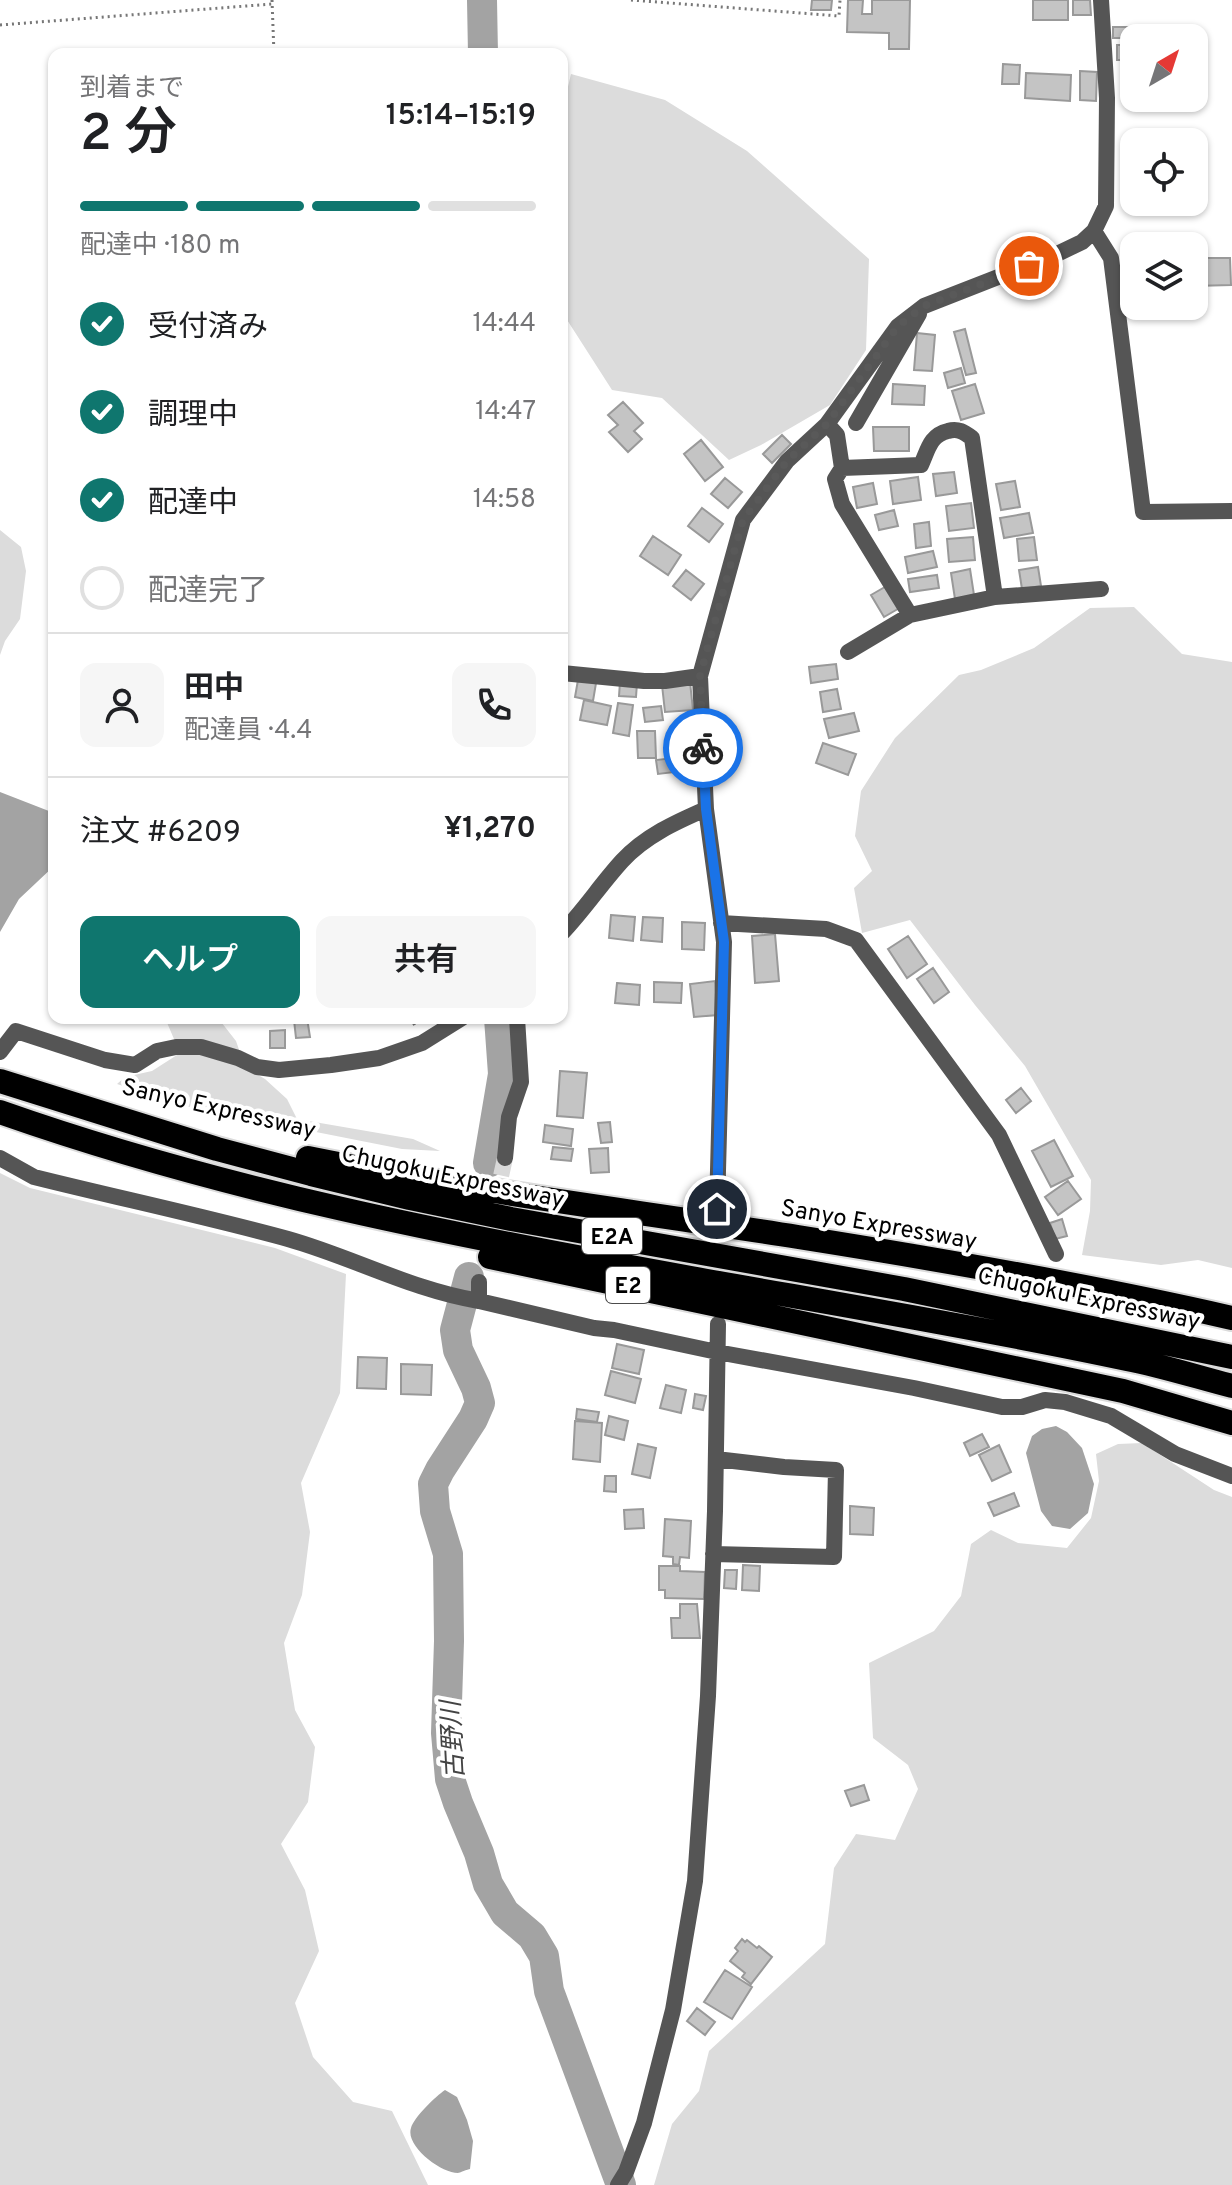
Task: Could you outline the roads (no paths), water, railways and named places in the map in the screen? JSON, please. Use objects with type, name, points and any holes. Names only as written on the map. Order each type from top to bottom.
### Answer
[{"type":"highway","name":"Sanyo Expressway","points":[[0,1080],[181,1130],[337,1164],[813,1240],[1146,1298],[1232,1318]]},
{"type":"highway","name":"Chugoku Expressway","points":[[0,1080],[217,1149],[410,1198],[904,1289],[1232,1357]]},
{"type":"highway","name":"E2A","points":[[0,1112],[133,1155],[352,1212],[481,1239],[1131,1360],[1232,1386]]},
{"type":"highway","name":"E2","points":[[31,1123],[161,1169],[347,1223],[476,1254],[1123,1391],[1232,1423]]},
{"type":"street","points":[[717,1209],[724,942],[706,809],[700,676],[743,520],[787,461],[827,424],[898,326],[924,306],[1057,254],[1082,242],[1094,231],[1106,206],[1107,98],[1101,0]]},
{"type":"street","points":[[1094,231],[1111,258],[1143,512],[1232,511]]},
{"type":"street","points":[[856,423],[924,306]]},
{"type":"street","points":[[827,424],[837,435],[842,468],[835,479],[842,504],[910,615]]},
{"type":"street","points":[[842,468],[921,465],[928,445],[937,434],[954,429],[972,438],[995,597]]},
{"type":"street","points":[[848,652],[910,615],[995,597],[1101,589]]},
{"type":"street","points":[[568,674],[644,681],[700,676]]},
{"type":"street","points":[[568,927],[623,860],[661,829],[706,809]]},
{"type":"street","points":[[721,923],[826,929],[856,940],[999,1135],[1056,1254]]},
{"type":"street","points":[[0,1052],[16,1031],[105,1060],[135,1065],[157,1051],[201,1047],[257,1067],[279,1070],[379,1058],[422,1043],[452,1024]]},
{"type":"street","points":[[505,1158],[509,1117],[521,1082],[517,1024]]},
{"type":"street","points":[[0,1158],[34,1177],[290,1240],[451,1296],[594,1328],[1002,1407],[1022,1407],[1045,1400],[1065,1402],[1111,1416],[1175,1454],[1232,1476]]},
{"type":"street","points":[[479,1282],[479,1301]]},
{"type":"street","points":[[622,2179],[644,2123],[673,2010],[695,1881],[708,1696],[718,1324]]},
{"type":"street","points":[[713,1554],[834,1557],[836,1470],[716,1459]]},
{"type":"waterway","name":"古野川","points":[[482,0],[483,48]]},
{"type":"waterway","name":"古野川","points":[[488,1163],[503,1074],[499,1024]]},
{"type":"waterway","name":"古野川","points":[[469,1277],[455,1330],[458,1350],[480,1403],[433,1484],[435,1511],[448,1554],[446,1733],[450,1779],[488,1884],[505,1913],[532,1936],[544,1956],[549,1991],[621,2185]]},
{"type":"tunnel","points":[[496,1199],[505,1158]]}]
